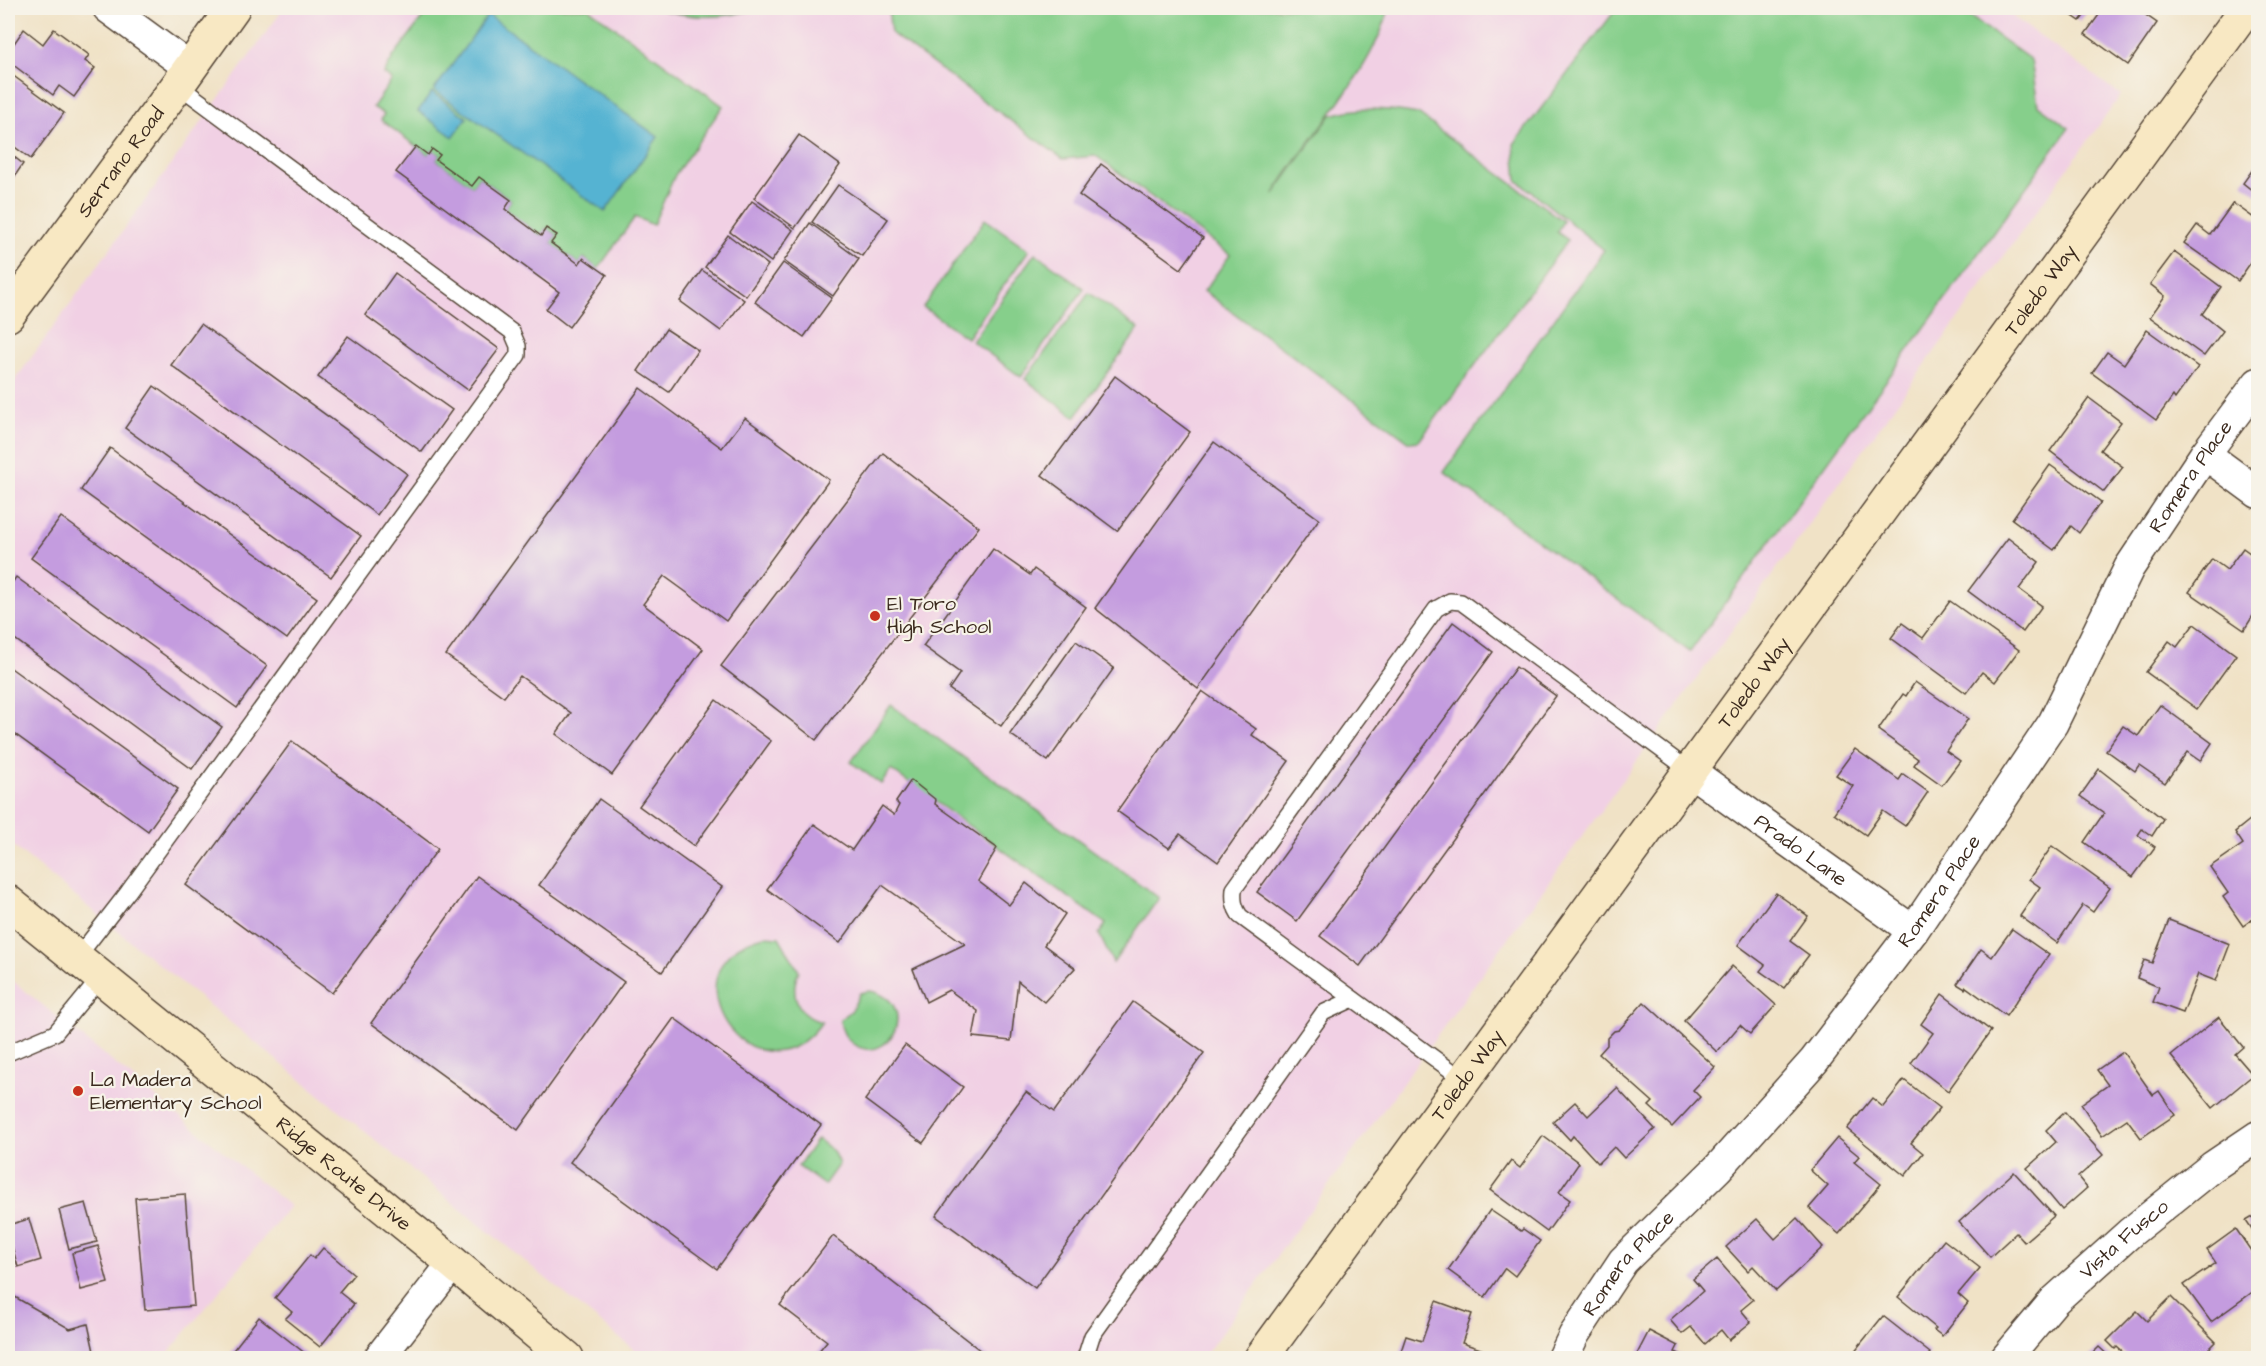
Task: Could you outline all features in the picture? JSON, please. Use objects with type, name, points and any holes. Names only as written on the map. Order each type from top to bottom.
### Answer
[{"type":"main road","name":"Serrano Road","points":[[8,315],[233,8]]},
{"type":"main road","name":"Toledo Way","points":[[1261,1359],[2247,8]]},
{"type":"main road","name":"Ridge Route Drive","points":[[8,902],[453,1263],[567,1359]]},
{"type":"street","points":[[108,8],[184,76]]},
{"type":"street","name":"Romera Place","points":[[1563,1359],[1574,1335],[1623,1262],[1718,1168],[1814,1061],[1913,931],[2053,723],[2128,568],[2205,454],[2259,382]]},
{"type":"street","points":[[2205,454],[2259,493]]},
{"type":"street","name":"Prado Lane","points":[[1690,771],[1913,931]]},
{"type":"street","name":"Vista Fusco","points":[[2006,1359],[2054,1301],[2131,1232],[2212,1167],[2259,1136]]},
{"type":"street","points":[[379,1359],[453,1263]]},
{"type":"lane","points":[[8,1053],[55,1033],[128,892],[518,355],[518,346],[512,332],[184,76]]},
{"type":"lane","points":[[1464,1080],[1240,916],[1234,908],[1234,889],[1436,609],[1450,601],[1461,602],[1690,771]]},
{"type":"lane","points":[[1085,1359],[1092,1336],[1323,1013],[1353,999]]},
{"type":"shaded area","name":"El Toro High School","points":[[284,8],[2001,8],[2121,95],[1203,1358],[644,1358],[8,842],[8,390]]},
{"type":"shaded area","name":"La Madera Elementary School","points":[[8,977],[290,1206],[164,1358],[8,1358]]},
{"type":"green space","points":[[430,8],[588,8],[723,106],[675,175],[653,225],[635,217],[598,269],[584,258],[579,264],[551,243],[557,235],[546,228],[541,236],[505,209],[511,200],[479,177],[472,186],[436,160],[440,155],[432,150],[428,155],[381,120],[384,114],[373,107],[392,80],[384,74],[393,57]]},
{"type":"green space","points":[[656,8],[757,8],[719,16],[694,16]]},
{"type":"green space","points":[[888,8],[1389,8],[1381,33],[1369,57],[1273,195],[1331,115],[1363,109],[1407,112],[1418,114],[1563,221],[1557,232],[1568,240],[1419,441],[1410,442],[1204,291],[1230,255],[1096,156],[1063,159],[891,33]]},
{"type":"green space","points":[[1617,8],[1958,8],[2031,60],[2038,105],[2069,128],[1690,652],[1444,472],[1604,250],[1517,180],[1514,144]]},
{"type":"green space","points":[[985,219],[1029,250],[967,338],[923,307]]},
{"type":"green space","points":[[1035,253],[1084,289],[1021,377],[972,341]]},
{"type":"green space","points":[[1089,293],[1139,329],[1075,417],[1025,379]]},
{"type":"green space","points":[[891,705],[1159,898],[1113,963],[1099,934],[1106,924],[891,770],[881,784],[851,762]]},
{"type":"green space","points":[[764,936],[779,937],[799,971],[795,987],[797,1002],[806,1015],[822,1022],[796,1046],[769,1051],[745,1043],[727,1024],[716,1000],[717,975],[732,952]]},
{"type":"green space","points":[[870,991],[886,997],[894,1007],[897,1019],[888,1041],[878,1047],[866,1049],[853,1044],[848,1039],[842,1030],[840,1020],[852,1010],[860,993]]},
{"type":"green space","points":[[817,1139],[833,1151],[839,1164],[824,1185],[798,1166]]},
{"type":"water","points":[[488,15],[658,137],[605,212],[434,90]]},
{"type":"water","points":[[432,92],[467,118],[453,137],[418,111]]},
{"type":"building","points":[[2061,8],[2090,8],[2080,21]]},
{"type":"building","points":[[2104,8],[2142,8],[2140,11],[2157,23],[2128,65],[2085,34]]},
{"type":"building","points":[[24,29],[43,44],[54,29],[89,55],[85,61],[95,68],[74,97],[59,86],[53,95],[8,61],[8,52]]},
{"type":"building","points":[[8,72],[64,113],[31,159],[8,142]]},
{"type":"building","points":[[799,135],[840,165],[795,228],[754,198]]},
{"type":"building","points":[[416,146],[428,155],[432,149],[440,155],[436,160],[472,186],[479,177],[511,200],[505,209],[541,236],[546,228],[557,235],[551,243],[579,264],[583,258],[607,275],[569,327],[546,309],[559,292],[396,172]]},
{"type":"building","points":[[8,152],[23,164],[8,186]]},
{"type":"building","points":[[2258,162],[2258,195],[2243,183]]},
{"type":"building","points":[[1101,164],[1203,238],[1181,269],[1079,195]]},
{"type":"building","points":[[838,185],[888,219],[862,256],[812,222]]},
{"type":"building","points":[[752,201],[793,230],[771,262],[730,232]]},
{"type":"building","points":[[2233,203],[2258,221],[2258,252],[2238,281],[2184,243],[2197,225],[2210,235]]},
{"type":"building","points":[[810,223],[859,259],[833,296],[784,261]]},
{"type":"building","points":[[728,235],[768,265],[746,296],[705,267]]},
{"type":"building","points":[[2174,252],[2221,287],[2202,314],[2223,331],[2204,356],[2150,317],[2165,296],[2150,284]]},
{"type":"building","points":[[783,263],[832,298],[804,337],[755,302]]},
{"type":"building","points":[[702,270],[744,300],[721,331],[680,301]]},
{"type":"building","points":[[395,273],[499,349],[468,390],[365,315]]},
{"type":"building","points":[[201,324],[407,474],[377,515],[171,365]]},
{"type":"building","points":[[666,329],[698,350],[669,392],[638,371]]},
{"type":"building","points":[[2147,330],[2198,367],[2175,399],[2173,396],[2156,420],[2092,373],[2107,352],[2124,364]]},
{"type":"building","points":[[348,336],[452,410],[422,452],[318,377]]},
{"type":"building","points":[[1115,376],[1190,432],[1117,531],[1042,475]]},
{"type":"building","points":[[154,386],[361,536],[331,577],[125,428]]},
{"type":"building","points":[[640,388],[722,448],[745,418],[829,480],[726,621],[664,576],[643,604],[703,649],[612,775],[556,734],[571,713],[520,676],[504,697],[446,655]]},
{"type":"building","points":[[2089,398],[2121,422],[2100,450],[2123,467],[2104,492],[2050,451]]},
{"type":"building","points":[[1214,442],[1319,519],[1198,689],[1095,608]]},
{"type":"building","points":[[110,448],[317,598],[287,639],[81,490]]},
{"type":"building","points":[[883,453],[979,527],[816,740],[721,666]]},
{"type":"building","points":[[2050,465],[2101,502],[2079,533],[2071,526],[2054,550],[2012,519]]},
{"type":"building","points":[[61,517],[267,666],[237,708],[31,558]]},
{"type":"building","points":[[2008,538],[2039,562],[2019,589],[2042,606],[2023,632],[1968,591]]},
{"type":"building","points":[[2243,548],[2258,559],[2258,608],[2244,630],[2189,592],[2212,559],[2227,570]]},
{"type":"building","points":[[993,549],[1030,575],[1034,569],[1086,607],[1001,726],[949,689],[960,673],[923,646]]},
{"type":"building","points":[[16,577],[222,727],[192,769],[8,634],[8,589]]},
{"type":"building","points":[[1950,601],[2019,650],[1995,682],[1982,672],[1966,693],[1891,638],[1902,623],[1923,638]]},
{"type":"building","points":[[1453,622],[1493,652],[1297,921],[1257,892]]},
{"type":"building","points":[[2194,624],[2236,655],[2197,709],[2146,672],[2169,641],[2177,647]]},
{"type":"building","points":[[1076,641],[1114,668],[1048,761],[1010,734]]},
{"type":"building","points":[[8,666],[178,789],[148,831],[8,729]]},
{"type":"building","points":[[1516,667],[1556,696],[1360,966],[1320,936]]},
{"type":"building","points":[[1915,682],[1968,719],[1946,751],[1960,761],[1942,785],[1914,765],[1918,759],[1878,730],[1903,694],[1906,696]]},
{"type":"building","points":[[1202,691],[1256,729],[1252,735],[1289,761],[1218,862],[1180,834],[1169,848],[1117,811]]},
{"type":"building","points":[[716,700],[771,741],[694,846],[639,806]]},
{"type":"building","points":[[2160,705],[2212,743],[2200,761],[2187,752],[2165,783],[2139,765],[2135,771],[2106,750],[2123,726],[2138,736]]},
{"type":"building","points":[[292,741],[438,849],[332,993],[186,885]]},
{"type":"building","points":[[1855,749],[1899,780],[1903,774],[1928,792],[1905,826],[1883,811],[1866,835],[1834,813],[1853,786],[1836,775]]},
{"type":"building","points":[[2099,769],[2163,819],[2152,836],[2142,829],[2138,835],[2155,847],[2133,877],[2084,842],[2104,813],[2080,796]]},
{"type":"building","points":[[911,780],[936,800],[935,804],[997,848],[978,881],[1009,905],[1026,883],[1065,914],[1044,945],[1075,968],[1044,1002],[1018,981],[1011,1041],[973,1037],[978,1011],[949,990],[926,1002],[913,969],[965,944],[882,885],[840,943],[767,889],[814,824],[852,850],[882,806],[894,815],[899,805],[896,802]]},
{"type":"building","points":[[599,799],[722,887],[662,972],[539,885]]},
{"type":"building","points":[[2251,819],[2258,829],[2258,915],[2243,926],[2223,897],[2228,893],[2210,867],[2243,844],[2235,832]]},
{"type":"building","points":[[2052,846],[2110,888],[2093,912],[2083,905],[2057,943],[2020,916],[2040,887],[2029,879]]},
{"type":"building","points":[[477,876],[624,982],[518,1130],[371,1023]]},
{"type":"building","points":[[1776,893],[1808,916],[1790,941],[1809,955],[1784,988],[1760,971],[1765,965],[1738,945]]},
{"type":"building","points":[[2169,920],[2230,944],[2216,981],[2198,974],[2183,1013],[2153,1002],[2159,987],[2137,978],[2144,960],[2152,963]]},
{"type":"building","points":[[2012,929],[2049,955],[2006,1016],[1966,987],[1965,989],[1957,984],[1981,949],[1992,957]]},
{"type":"building","points":[[1732,966],[1776,1005],[1750,1034],[1740,1025],[1717,1052],[1684,1021]]},
{"type":"building","points":[[1942,994],[1991,1031],[1948,1091],[1911,1063],[1933,1033],[1921,1024]]},
{"type":"building","points":[[1133,1002],[1204,1053],[1035,1288],[936,1216],[1026,1092],[1054,1112]]},
{"type":"building","points":[[1644,1002],[1715,1067],[1693,1090],[1700,1097],[1672,1127],[1649,1106],[1653,1102],[1599,1054],[1607,1045],[1607,1038],[1614,1031],[1619,1030]]},
{"type":"building","points":[[2219,1017],[2243,1047],[2235,1054],[2253,1075],[2213,1108],[2171,1056]]},
{"type":"building","points":[[674,1018],[821,1125],[717,1269],[570,1162]]},
{"type":"building","points":[[905,1045],[963,1087],[923,1143],[865,1100]]},
{"type":"building","points":[[2123,1052],[2153,1095],[2159,1091],[2175,1115],[2141,1138],[2127,1119],[2102,1136],[2081,1104],[2108,1085],[2097,1070]]},
{"type":"building","points":[[1904,1080],[1940,1108],[1911,1143],[1923,1153],[1905,1176],[1847,1129],[1872,1098],[1883,1107]]},
{"type":"building","points":[[1617,1088],[1655,1129],[1624,1158],[1614,1147],[1598,1163],[1573,1136],[1570,1140],[1553,1122],[1575,1102],[1588,1116]]},
{"type":"building","points":[[2065,1112],[2103,1155],[2078,1177],[2087,1188],[2062,1210],[2027,1168],[2056,1142],[2046,1130]]},
{"type":"building","points":[[1543,1136],[1579,1163],[1559,1192],[1570,1200],[1547,1232],[1490,1190],[1511,1161],[1520,1168]]},
{"type":"building","points":[[1837,1138],[1859,1156],[1854,1162],[1881,1184],[1839,1234],[1809,1208],[1828,1186],[1810,1170]]},
{"type":"building","points":[[2014,1172],[2054,1216],[2024,1242],[2016,1233],[1990,1257],[1959,1222]]},
{"type":"building","points":[[185,1194],[194,1306],[145,1310],[135,1198]]},
{"type":"building","points":[[86,1203],[97,1242],[69,1249],[59,1210]]},
{"type":"building","points":[[1490,1210],[1540,1241],[1515,1276],[1505,1268],[1485,1297],[1448,1270]]},
{"type":"building","points":[[2258,1214],[2258,1239],[2246,1221]]},
{"type":"building","points":[[1797,1218],[1823,1247],[1776,1291],[1753,1266],[1748,1271],[1726,1247],[1757,1219],[1775,1239]]},
{"type":"building","points":[[29,1219],[41,1260],[18,1267],[8,1225]]},
{"type":"building","points":[[2236,1229],[2258,1261],[2258,1288],[2211,1322],[2184,1285],[2216,1263],[2207,1250]]},
{"type":"building","points":[[833,1236],[990,1358],[813,1358],[827,1341],[780,1305]]},
{"type":"building","points":[[1944,1240],[1980,1268],[1958,1294],[1968,1303],[1942,1336],[1934,1330],[1936,1328],[1898,1297]]},
{"type":"building","points":[[98,1246],[108,1283],[81,1290],[72,1253]]},
{"type":"building","points":[[323,1248],[354,1274],[339,1292],[354,1304],[320,1347],[285,1319],[292,1312],[275,1298],[310,1255],[314,1259]]},
{"type":"building","points":[[1717,1259],[1753,1300],[1741,1310],[1751,1322],[1729,1340],[1721,1330],[1705,1344],[1691,1327],[1682,1334],[1670,1320],[1703,1291],[1693,1279]]},
{"type":"building","points":[[8,1293],[70,1329],[88,1324],[95,1356],[8,1358]]},
{"type":"building","points":[[2171,1297],[2216,1342],[2200,1358],[2129,1358],[2107,1341],[2137,1311],[2147,1321]]},
{"type":"building","points":[[1436,1301],[1472,1314],[1462,1343],[1487,1351],[1485,1358],[1399,1357],[1406,1336],[1422,1341]]},
{"type":"building","points":[[1883,1316],[1930,1353],[1926,1358],[1849,1358]]},
{"type":"building","points":[[259,1317],[311,1358],[227,1358]]},
{"type":"building","points":[[1649,1331],[1678,1346],[1675,1352],[1689,1358],[1635,1358]]},
{"type":"building","points":[[2099,1347],[2111,1358],[2088,1358]]},
{"type":"place","name":"El Toro High School","points":[[875,616]]},
{"type":"place","name":"La Madera Elementary School","points":[[78,1091]]}]
